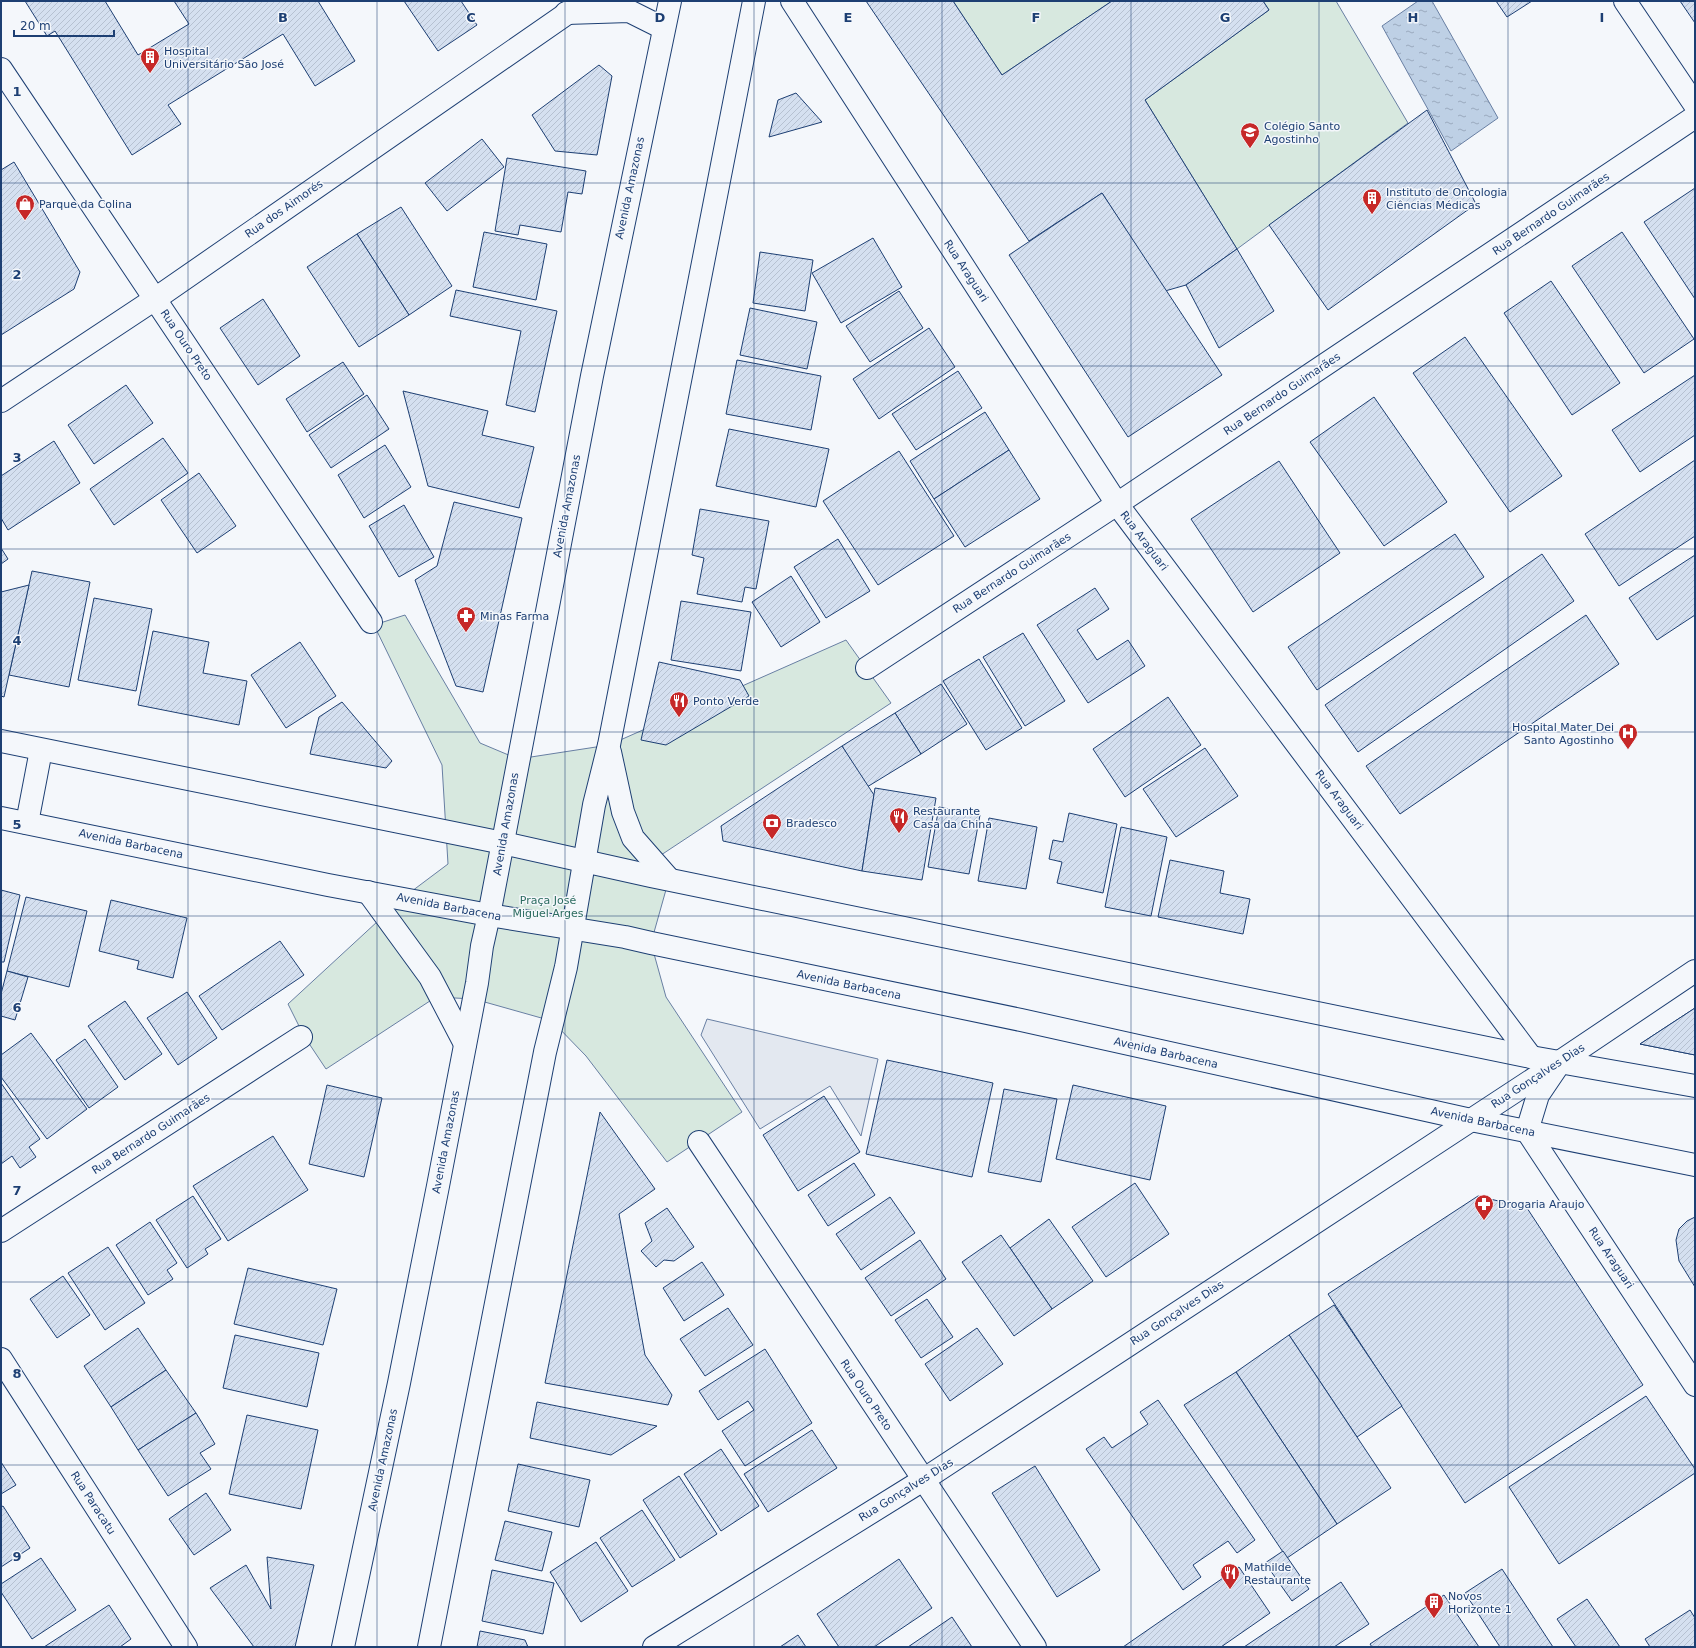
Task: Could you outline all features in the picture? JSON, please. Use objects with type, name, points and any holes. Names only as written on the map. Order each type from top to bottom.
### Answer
[{"type":"main road","name":"Rua dos Aimorés","points":[[1,401],[155,299],[565,13],[585,1]]},
{"type":"main road","name":"Avenida Amazonas","points":[[343,1647],[402,1368],[592,376],[663,28],[670,1]]},
{"type":"main road","points":[[429,1647],[544,1060],[573,929],[594,805],[609,745],[754,1]]},
{"type":"main road","name":"Rua Araguari","points":[[792,1],[1117,504],[1531,1057]]},
{"type":"main road","points":[[1625,1],[1695,105]]},
{"type":"main road","points":[[565,13],[629,11],[663,28]]},
{"type":"main road","name":"Rua Ouro Preto","points":[[1,69],[372,622]]},
{"type":"main road","name":"Rua Bernardo Guimarães","points":[[867,668],[1117,504],[1695,117]]},
{"type":"main road","points":[[1,742],[503,843],[669,879],[1531,1057],[1561,1061],[1695,1086]]},
{"type":"main road","points":[[609,745],[623,812],[633,838],[669,879]]},
{"type":"main road","points":[[28,823],[41,750]]},
{"type":"main road","name":"Avenida Barbacena","points":[[1,818],[489,915],[625,936],[651,944],[1021,1020],[1471,1120],[1695,1165]]},
{"type":"main road","points":[[368,892],[430,977],[465,1044]]},
{"type":"main road","name":"Rua Gonçalves Dias","points":[[654,1647],[923,1480],[1561,1061],[1695,971]]},
{"type":"main road","name":"Rua Bernardo Guimarães","points":[[1,1231],[301,1037]]},
{"type":"main road","points":[[1527,1131],[1538,1095],[1561,1061]]},
{"type":"main road","name":"Rua Araguari","points":[[1527,1131],[1695,1385]]},
{"type":"main road","name":"Rua Ouro Preto","points":[[699,1142],[1035,1647]]},
{"type":"main road","name":"Rua Paracatu","points":[[1,1359],[186,1647]]},
{"type":"green space","points":[[953,1],[1112,1],[1002,75]]},
{"type":"green space","points":[[1263,1],[1336,1],[1408,123],[1237,249],[1145,100],[1269,10]]},
{"type":"green space","name":"Praça José Miguel Arges","points":[[405,615],[480,743],[518,759],[609,745],[846,640],[891,703],[655,859],[669,879],[651,943],[666,997],[742,1112],[667,1162],[586,1056],[552,1021],[474,999],[436,997],[326,1069],[304,1036],[288,1004],[404,897],[448,864],[442,765],[374,625]]},
{"type":"shaded area","points":[[707,1019],[878,1059],[861,1136],[830,1086],[760,1129],[701,1035]]},
{"type":"water","points":[[1418,1],[1432,1],[1498,118],[1451,151],[1382,26]]},
{"type":"building","name":"Hospital Universitário São José","points":[[25,1],[105,1],[138,55],[189,24],[174,1],[318,1],[355,61],[315,86],[283,34],[168,105],[181,124],[132,155],[55,31],[47,36]]},
{"type":"building","points":[[404,1],[461,1],[477,25],[438,51]]},
{"type":"building","points":[[866,1],[953,1],[1002,75],[1112,1],[1263,1],[1269,10],[1145,100],[1237,249],[1186,285],[1165,291],[1102,193],[1029,241]]},
{"type":"building","points":[[1496,1],[1532,1],[1507,17]]},
{"type":"building","points":[[1680,1],[1695,1],[1695,23]]},
{"type":"building","points":[[599,65],[612,76],[597,155],[555,151],[532,115]]},
{"type":"building","points":[[796,93],[822,122],[769,137],[778,100]]},
{"type":"building","name":"Instituto de Oncologia Ciências Médicas","points":[[1427,110],[1476,204],[1328,310],[1269,225]]},
{"type":"building","points":[[482,139],[504,167],[447,211],[425,183]]},
{"type":"building","points":[[507,158],[586,171],[582,194],[568,192],[561,232],[520,225],[518,235],[495,231]]},
{"type":"building","name":"Parque da Colina","points":[[14,162],[80,272],[74,289],[1,335],[1,170]]},
{"type":"building","points":[[1695,188],[1695,299],[1644,222]]},
{"type":"building","points":[[1102,193],[1222,375],[1128,437],[1009,255]]},
{"type":"building","points":[[401,207],[452,286],[409,315],[357,234]]},
{"type":"building","points":[[484,232],[547,244],[536,300],[473,287]]},
{"type":"building","points":[[1622,232],[1694,339],[1644,373],[1572,266]]},
{"type":"building","points":[[357,234],[409,315],[359,347],[307,267]]},
{"type":"building","points":[[873,238],[902,287],[841,323],[812,273]]},
{"type":"building","points":[[1237,249],[1274,311],[1219,348],[1186,285]]},
{"type":"building","points":[[760,252],[813,260],[805,311],[753,303]]},
{"type":"building","points":[[1551,281],[1620,383],[1572,415],[1504,313]]},
{"type":"building","points":[[456,290],[557,311],[535,412],[506,405],[521,331],[450,316]]},
{"type":"building","points":[[899,291],[923,328],[870,362],[846,326]]},
{"type":"building","points":[[263,299],[300,356],[258,385],[220,328]]},
{"type":"building","points":[[750,308],[817,322],[807,369],[740,355]]},
{"type":"building","points":[[929,328],[955,367],[879,419],[853,379]]},
{"type":"building","points":[[1465,337],[1562,476],[1510,512],[1413,373]]},
{"type":"building","points":[[737,360],[821,376],[811,430],[726,414]]},
{"type":"building","points":[[343,362],[364,394],[307,432],[286,399]]},
{"type":"building","points":[[958,371],[982,408],[916,450],[892,414]]},
{"type":"building","points":[[1695,375],[1695,435],[1640,472],[1612,430]]},
{"type":"building","points":[[126,385],[153,423],[94,464],[68,425]]},
{"type":"building","points":[[403,391],[488,411],[482,435],[534,447],[519,508],[428,486]]},
{"type":"building","points":[[367,395],[389,429],[331,468],[309,435]]},
{"type":"building","points":[[1374,397],[1447,502],[1384,546],[1310,442]]},
{"type":"building","points":[[985,412],[1009,450],[934,499],[910,461]]},
{"type":"building","points":[[729,429],[829,449],[816,507],[716,486]]},
{"type":"building","points":[[163,438],[188,473],[114,525],[90,489]]},
{"type":"building","points":[[54,441],[80,483],[8,530],[1,518],[1,476]]},
{"type":"building","points":[[385,445],[411,487],[364,518],[338,475]]},
{"type":"building","points":[[1009,450],[1040,499],[965,547],[934,499]]},
{"type":"building","points":[[899,451],[954,536],[878,585],[823,501]]},
{"type":"building","points":[[1695,460],[1695,536],[1619,586],[1585,534]]},
{"type":"building","points":[[1279,461],[1340,553],[1253,612],[1191,519]]},
{"type":"building","points":[[199,473],[236,526],[197,553],[161,500]]},
{"type":"building","name":"Minas Farma","points":[[454,502],[522,518],[483,692],[456,686],[415,580],[437,566]]},
{"type":"building","points":[[404,505],[434,557],[399,577],[369,526]]},
{"type":"building","points":[[700,509],[769,521],[756,589],[745,587],[742,602],[697,594],[704,558],[692,555]]},
{"type":"building","points":[[1455,534],[1484,577],[1317,690],[1288,647]]},
{"type":"building","points":[[838,539],[870,591],[826,618],[794,567]]},
{"type":"building","points":[[1,548],[8,559],[1,564]]},
{"type":"building","points":[[1542,554],[1574,601],[1358,752],[1325,705]]},
{"type":"building","points":[[1695,555],[1695,615],[1657,640],[1629,598]]},
{"type":"building","points":[[32,571],[90,582],[69,687],[9,675]]},
{"type":"building","points":[[791,576],[820,622],[781,647],[752,602]]},
{"type":"building","points":[[29,585],[4,697],[1,696],[1,592]]},
{"type":"building","points":[[1095,588],[1109,609],[1077,630],[1097,660],[1128,640],[1145,666],[1088,703],[1037,625]]},
{"type":"building","points":[[94,598],[152,609],[136,691],[78,680]]},
{"type":"building","points":[[681,601],[751,612],[741,671],[671,660]]},
{"type":"building","points":[[1586,615],[1619,664],[1400,814],[1366,766]]},
{"type":"building","points":[[153,631],[209,642],[203,673],[247,681],[239,725],[138,705]]},
{"type":"building","points":[[1023,633],[1065,701],[1025,726],[983,657]]},
{"type":"building","points":[[300,642],[336,696],[286,728],[251,675]]},
{"type":"building","points":[[979,659],[1022,728],[986,750],[943,681]]},
{"type":"building","name":"Ponto Verde","points":[[659,662],[740,680],[749,696],[666,745],[641,740]]},
{"type":"building","points":[[941,684],[967,724],[921,754],[895,713]]},
{"type":"building","points":[[1168,697],[1201,745],[1125,797],[1093,749]]},
{"type":"building","points":[[342,702],[392,761],[386,768],[310,754],[319,717]]},
{"type":"building","points":[[895,713],[921,754],[867,787],[842,746]]},
{"type":"building","points":[[842,746],[874,795],[862,871],[723,841],[721,826]]},
{"type":"building","points":[[1205,748],[1238,796],[1176,837],[1143,789]]},
{"type":"building","points":[[875,788],[936,798],[922,880],[862,871]]},
{"type":"building","points":[[939,807],[980,815],[969,874],[928,867]]},
{"type":"building","points":[[1069,813],[1117,824],[1103,893],[1057,883],[1062,862],[1049,859],[1053,840],[1063,842]]},
{"type":"building","points":[[989,818],[1037,827],[1026,889],[978,881]]},
{"type":"building","points":[[1121,827],[1167,837],[1151,916],[1105,907]]},
{"type":"building","points":[[1170,860],[1224,871],[1220,893],[1250,899],[1243,934],[1158,917]]},
{"type":"building","points":[[1,890],[20,895],[4,962],[1,962]]},
{"type":"building","points":[[26,897],[87,911],[69,987],[7,971]]},
{"type":"building","points":[[111,900],[187,918],[173,978],[137,969],[139,961],[99,951]]},
{"type":"building","points":[[280,941],[304,975],[222,1030],[199,996]]},
{"type":"building","points":[[7,971],[28,977],[15,1020],[1,1016],[1,994]]},
{"type":"building","points":[[187,992],[217,1038],[178,1065],[147,1018]]},
{"type":"building","points":[[125,1001],[162,1054],[125,1080],[88,1026]]},
{"type":"building","points":[[1695,1008],[1695,1055],[1640,1044]]},
{"type":"building","points":[[1695,1008],[1695,1055],[1640,1044]]},
{"type":"building","points":[[31,1033],[87,1109],[47,1139],[1,1077],[1,1055]]},
{"type":"building","points":[[85,1039],[118,1087],[89,1108],[56,1060]]},
{"type":"building","points":[[887,1060],[993,1083],[972,1177],[866,1154]]},
{"type":"building","points":[[1,1083],[40,1139],[29,1147],[36,1157],[20,1168],[12,1156],[1,1164]]},
{"type":"building","points":[[327,1085],[382,1098],[364,1177],[309,1164]]},
{"type":"building","points":[[1073,1085],[1166,1106],[1150,1180],[1056,1159]]},
{"type":"building","points":[[1004,1089],[1057,1099],[1041,1182],[988,1172]]},
{"type":"building","points":[[824,1096],[860,1152],[798,1191],[763,1135]]},
{"type":"building","points":[[600,1112],[655,1189],[619,1214],[645,1355],[672,1395],[668,1405],[545,1383]]},
{"type":"building","points":[[273,1136],[308,1190],[228,1241],[193,1186]]},
{"type":"building","points":[[854,1163],[875,1195],[828,1226],[808,1195]]},
{"type":"building","points":[[1135,1183],[1169,1234],[1106,1277],[1072,1227]]},
{"type":"building","points":[[193,1196],[221,1239],[205,1249],[208,1254],[187,1268],[156,1220]]},
{"type":"building","points":[[1478,1196],[1527,1208],[1643,1385],[1465,1503],[1328,1294]]},
{"type":"building","points":[[890,1197],[915,1233],[861,1270],[836,1234]]},
{"type":"building","points":[[667,1208],[694,1247],[674,1261],[664,1260],[656,1267],[641,1251],[652,1241],[645,1223]]},
{"type":"building","points":[[1695,1217],[1695,1287],[1679,1261],[1676,1240],[1679,1229],[1687,1221]]},
{"type":"building","points":[[1049,1219],[1093,1281],[1052,1309],[1010,1248]]},
{"type":"building","points":[[150,1222],[177,1263],[167,1270],[173,1279],[148,1295],[116,1245]]},
{"type":"building","points":[[1001,1235],[1052,1309],[1014,1336],[962,1262]]},
{"type":"building","points":[[920,1240],[946,1279],[891,1316],[865,1278]]},
{"type":"building","points":[[108,1247],[145,1303],[105,1330],[68,1273]]},
{"type":"building","points":[[702,1262],[724,1295],[684,1321],[663,1288]]},
{"type":"building","points":[[248,1268],[337,1289],[323,1345],[234,1324]]},
{"type":"building","points":[[63,1276],[90,1315],[57,1338],[30,1299]]},
{"type":"building","points":[[927,1299],[953,1337],[921,1358],[895,1320]]},
{"type":"building","points":[[1334,1305],[1402,1406],[1357,1437],[1289,1335]]},
{"type":"building","points":[[728,1308],[753,1345],[705,1376],[680,1339]]},
{"type":"building","points":[[138,1328],[166,1370],[111,1407],[84,1366]]},
{"type":"building","points":[[977,1328],[1003,1364],[950,1401],[925,1364]]},
{"type":"building","points":[[235,1335],[319,1353],[307,1407],[223,1388]]},
{"type":"building","points":[[1289,1335],[1391,1488],[1337,1524],[1236,1372]]},
{"type":"building","points":[[765,1349],[812,1423],[745,1466],[722,1431],[754,1410],[748,1401],[718,1420],[699,1391]]},
{"type":"building","points":[[166,1370],[196,1413],[138,1450],[111,1407]]},
{"type":"building","points":[[1236,1372],[1337,1524],[1287,1558],[1184,1405]]},
{"type":"building","points":[[1646,1396],[1695,1469],[1695,1473],[1559,1564],[1509,1487]]},
{"type":"building","points":[[1158,1400],[1255,1540],[1237,1553],[1228,1541],[1193,1565],[1201,1577],[1183,1590],[1086,1449],[1104,1437],[1112,1448],[1148,1424],[1140,1412]]},
{"type":"building","points":[[537,1402],[657,1426],[611,1455],[530,1438]]},
{"type":"building","points":[[196,1413],[215,1444],[200,1453],[211,1469],[168,1496],[138,1450]]},
{"type":"building","points":[[247,1415],[318,1430],[301,1509],[229,1494]]},
{"type":"building","points":[[812,1430],[837,1468],[768,1512],[744,1474]]},
{"type":"building","points":[[721,1449],[759,1506],[721,1531],[684,1474]]},
{"type":"building","points":[[1,1462],[16,1485],[1,1494]]},
{"type":"building","points":[[518,1464],[590,1480],[579,1527],[508,1511]]},
{"type":"building","points":[[1035,1466],[1100,1570],[1057,1597],[992,1493]]},
{"type":"building","points":[[679,1476],[717,1534],[680,1558],[643,1500]]},
{"type":"building","points":[[206,1493],[231,1530],[194,1555],[169,1519]]},
{"type":"building","points":[[3,1506],[30,1548],[1,1567],[1,1507]]},
{"type":"building","points":[[642,1510],[675,1560],[632,1587],[600,1538]]},
{"type":"building","points":[[505,1521],[552,1532],[542,1571],[495,1560]]},
{"type":"building","points":[[596,1542],[628,1591],[581,1622],[550,1572]]},
{"type":"building","points":[[1283,1551],[1309,1589],[1292,1601],[1265,1563]]},
{"type":"building","points":[[267,1557],[314,1565],[295,1647],[254,1647],[210,1588],[246,1565],[271,1609]]},
{"type":"building","points":[[41,1558],[76,1610],[32,1639],[1,1592],[1,1584]]},
{"type":"building","points":[[899,1559],[932,1608],[874,1647],[839,1647],[817,1614]]},
{"type":"building","name":"Mathilde Restaurante","points":[[1239,1567],[1270,1613],[1221,1647],[1123,1647]]},
{"type":"building","points":[[1502,1569],[1553,1647],[1500,1647],[1465,1593]]},
{"type":"building","points":[[492,1570],[554,1583],[543,1634],[482,1621]]},
{"type":"building","points":[[1341,1582],[1369,1624],[1334,1647],[1244,1647]]},
{"type":"building","name":"Novos Horizonte 1","points":[[1444,1595],[1479,1647],[1372,1647],[1370,1644]]},
{"type":"building","points":[[1587,1599],[1620,1647],[1576,1647],[1557,1619]]},
{"type":"building","points":[[109,1605],[131,1639],[120,1647],[44,1647]]},
{"type":"building","points":[[1690,1610],[1695,1618],[1695,1647],[1650,1647],[1645,1639]]},
{"type":"building","points":[[952,1617],[972,1647],[908,1647]]},
{"type":"building","points":[[480,1631],[525,1640],[528,1647],[477,1647]]},
{"type":"building","points":[[798,1635],[806,1647],[780,1647]]},
{"type":"place","name":"Hospital Universitário São José","points":[[150,74]]},
{"type":"place","name":"Colégio Santo Agostinho","points":[[1250,149]]},
{"type":"place","name":"Instituto de Oncologia Ciências Médicas","points":[[1372,215]]},
{"type":"place","name":"Parque da Colina","points":[[25,221]]},
{"type":"place","name":"Minas Farma","points":[[466,633]]},
{"type":"place","name":"Ponto Verde","points":[[679,718]]},
{"type":"place","name":"Hospital Mater Dei Santo Agostinho","points":[[1628,750]]},
{"type":"place","name":"Restaurante Casa da China","points":[[899,834]]},
{"type":"place","name":"Bradesco","points":[[772,840]]},
{"type":"place","name":"Drogaria Araujo","points":[[1484,1221]]},
{"type":"place","name":"Mathilde Restaurante","points":[[1230,1590]]},
{"type":"place","name":"Novos Horizonte 1","points":[[1434,1619]]}]
